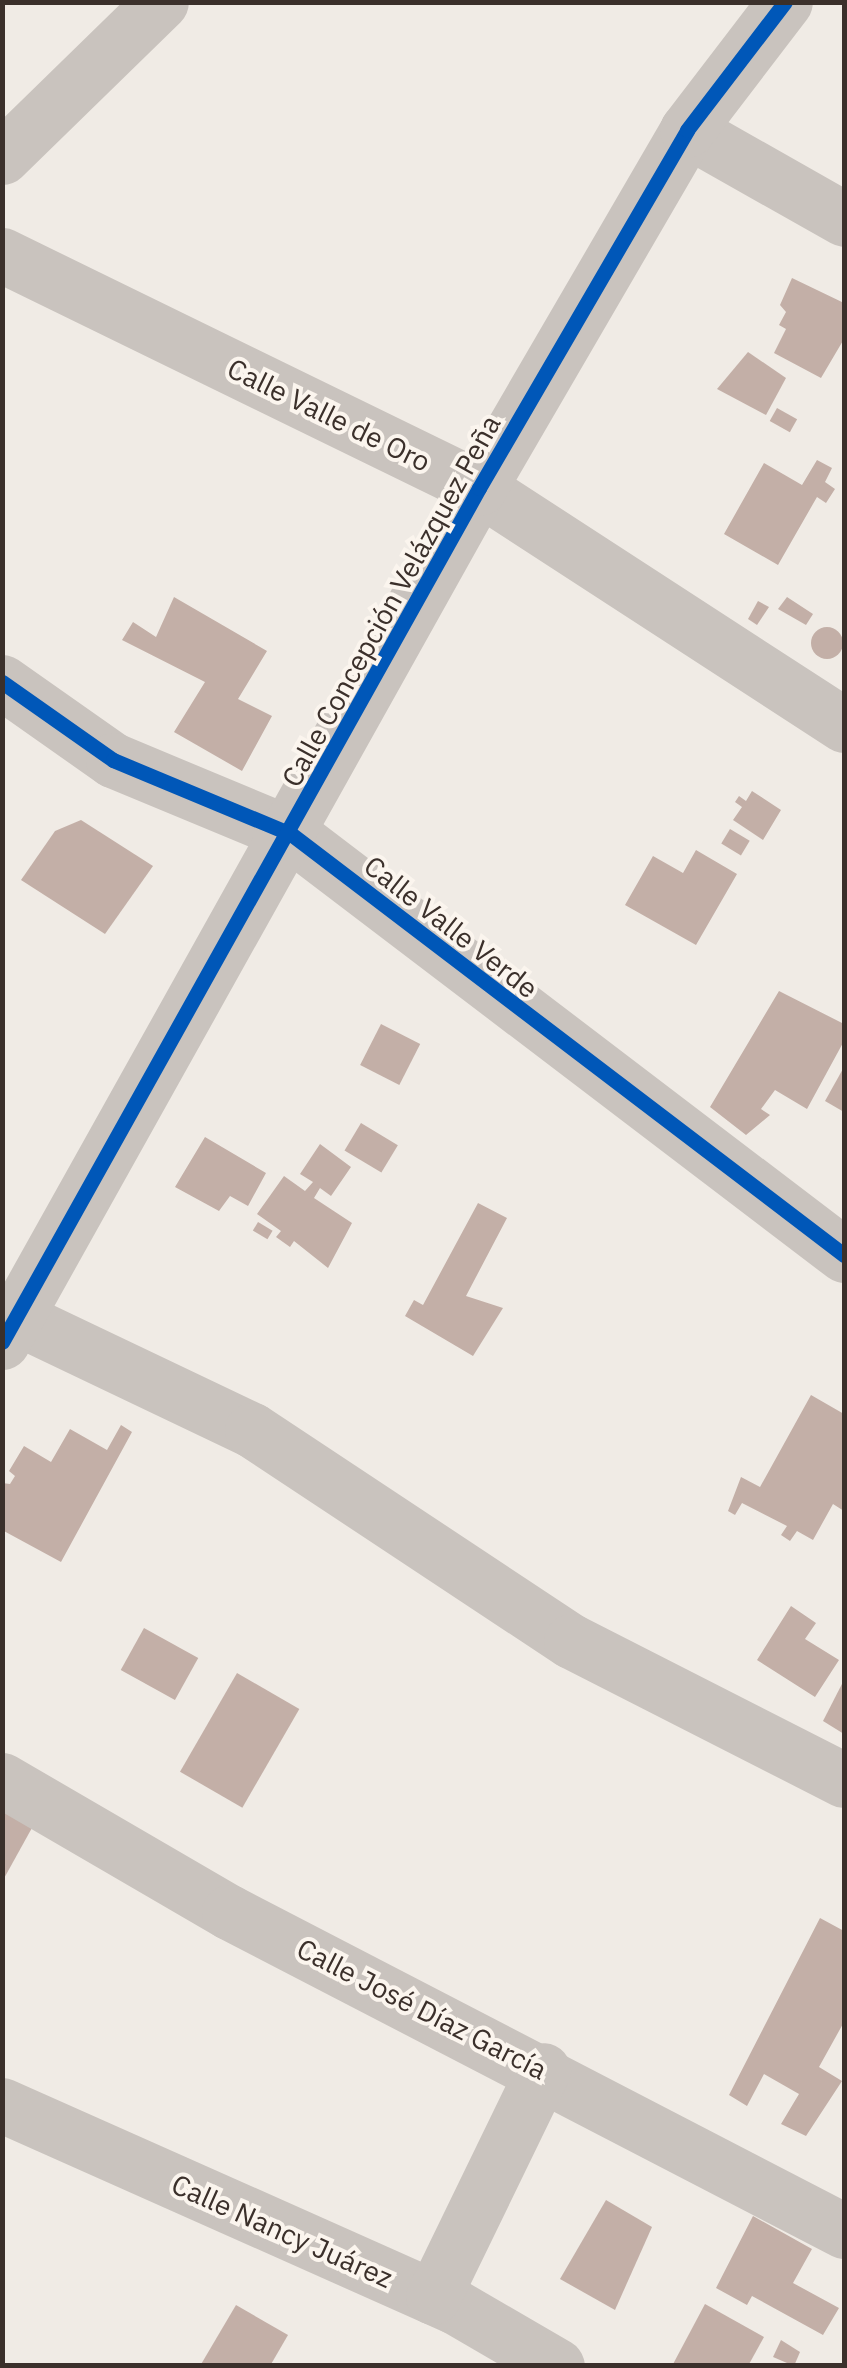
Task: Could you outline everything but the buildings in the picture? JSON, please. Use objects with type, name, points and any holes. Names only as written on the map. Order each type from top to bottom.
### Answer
[{"type":"street","points":[[2,157],[162,2]]},
{"type":"street","name":"Calle Concepción Velázquez Peña","points":[[10,1330],[291,834],[479,488],[688,130],[784,3]]},
{"type":"street","points":[[688,130],[844,218]]},
{"type":"street","name":"Calle Valle de Oro","points":[[2,255],[479,488],[844,725]]},
{"type":"street","name":"Calle Valle Verde","points":[[2,682],[113,760],[291,834],[844,1255]]},
{"type":"street","points":[[10,1330],[252,1430],[571,1641],[844,1780]]},
{"type":"street","name":"Calle José Díaz García","points":[[2,1780],[230,1912],[543,2070],[844,2231]]},
{"type":"street","points":[[433,2297],[543,2070]]},
{"type":"street","name":"Calle Nancy Juárez","points":[[2,2105],[433,2297],[557,2366]]},
{"type":"cycle path","points":[[2,1342],[479,488],[687,130],[785,2]]},
{"type":"cycle path","points":[[2,682],[113,760],[291,834],[844,1255]]}]
